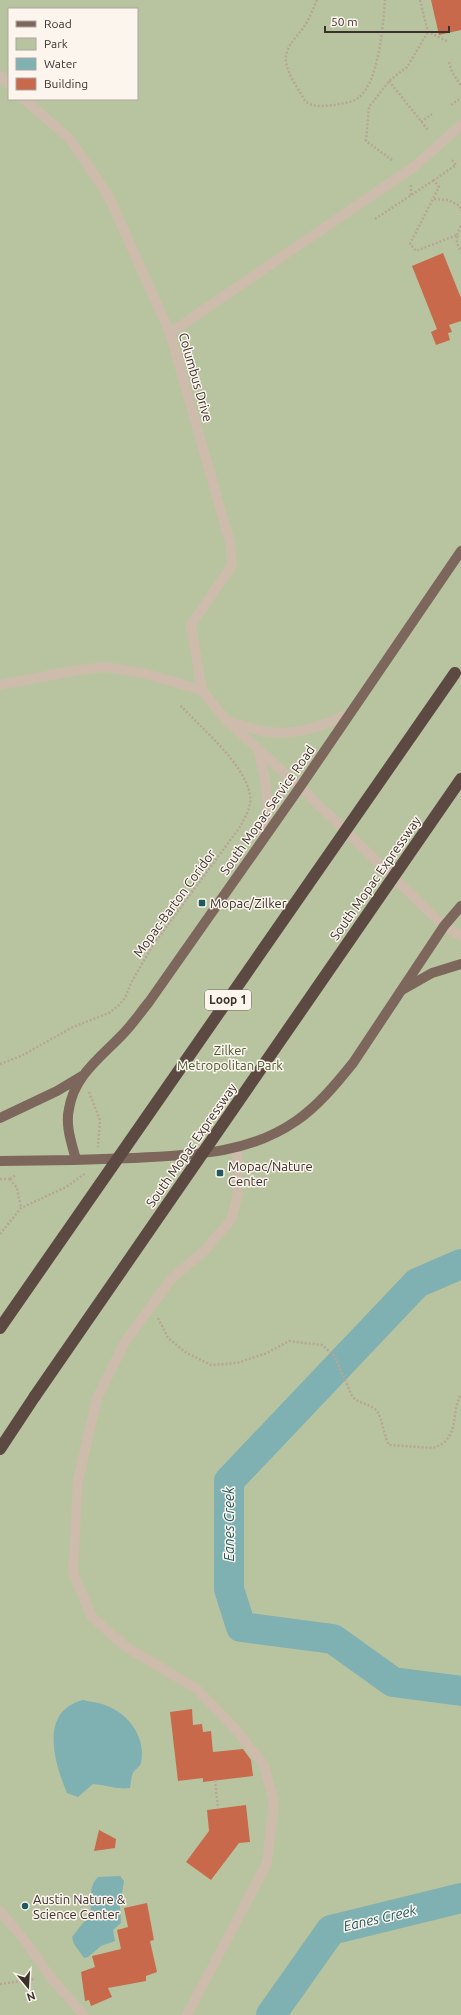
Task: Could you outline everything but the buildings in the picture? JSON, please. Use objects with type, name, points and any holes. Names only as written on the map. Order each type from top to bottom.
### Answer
[{"type":"highway","name":"Loop 1","points":[[0,1328],[458,669]]},
{"type":"highway","name":"South Mopac Expressway","points":[[0,1449],[34,1396],[461,779]]},
{"type":"main road","name":"South Mopac Service Road","points":[[82,1076],[123,1034],[149,1002],[262,839],[300,787],[461,551]]},
{"type":"main road","points":[[0,1161],[76,1160],[198,1155],[237,1149],[271,1135],[296,1122],[316,1104],[353,1063],[444,926],[461,906]]},
{"type":"main road","points":[[401,991],[432,973],[461,964]]},
{"type":"main road","points":[[0,1118],[57,1091],[82,1076]]},
{"type":"main road","points":[[76,1160],[68,1128],[68,1110],[72,1094],[82,1076]]},
{"type":"street","points":[[0,76],[8,84]]},
{"type":"street","name":"Columbus Drive","points":[[25,100],[70,139],[109,197],[170,333],[231,546],[232,565],[191,625],[202,690]]},
{"type":"street","points":[[170,333],[415,166],[461,125]]},
{"type":"street","points":[[0,685],[78,670],[106,667],[142,673],[202,690],[226,720],[300,787],[444,926],[461,936]]},
{"type":"street","points":[[226,720],[263,731],[299,732],[327,724],[350,713]]},
{"type":"street","points":[[258,749],[265,778],[268,807],[262,839]]},
{"type":"street","points":[[187,2015],[267,1863],[274,1802],[264,1765],[237,1731],[197,1689],[126,1648],[92,1617],[73,1573],[78,1480],[97,1398],[124,1342],[171,1279],[204,1251],[231,1220],[238,1194],[237,1149]]},
{"type":"street","points":[[0,1911],[26,1942],[51,1978],[84,2015]]},
{"type":"path","points":[[317,0],[306,25],[290,45],[286,54],[286,62],[288,70],[305,101],[309,105],[320,106],[350,102],[358,98],[364,92],[375,67],[381,42],[385,0]]},
{"type":"path","points":[[392,160],[366,141],[369,107],[389,81],[407,67],[428,32],[420,0]]},
{"type":"path","points":[[428,32],[447,41]]},
{"type":"path","points":[[449,62],[452,72],[461,86]]},
{"type":"path","points":[[389,81],[428,130]]},
{"type":"path","points":[[451,105],[461,98]]},
{"type":"path","points":[[421,122],[432,114]]},
{"type":"path","points":[[375,219],[456,165],[452,160]]},
{"type":"path","points":[[434,180],[439,187],[410,244],[416,251],[457,235]]},
{"type":"path","points":[[434,199],[448,200],[460,206],[461,211]]},
{"type":"path","points":[[461,225],[456,243],[461,252]]},
{"type":"path","name":"Mopac-Barton Coridor","points":[[0,1064],[21,1056],[73,1027],[109,1013],[118,1006],[125,998],[131,983],[153,945],[240,827],[248,812],[250,796],[246,781],[234,762],[180,705]]},
{"type":"path","points":[[82,1076],[100,1120],[99,1144]]},
{"type":"path","points":[[0,1234],[21,1208],[66,1187],[86,1174]]},
{"type":"path","points":[[0,1179],[10,1178],[17,1188],[21,1208]]},
{"type":"path","points":[[152,1305],[168,1338],[185,1352],[211,1365],[237,1363],[267,1353],[290,1340],[322,1346],[334,1355],[352,1396],[356,1401],[375,1409],[380,1416],[383,1435],[389,1445],[433,1448],[438,1446],[449,1436],[454,1427],[458,1400],[461,1394]]},
{"type":"path","points":[[215,1780],[218,1809]]},
{"type":"path","points":[[0,1984],[51,1978]]},
{"type":"green space","name":"Zilker Metropolitan Park","points":[[0,0],[461,0],[461,2015],[0,2015]]},
{"type":"water","points":[[83,1700],[104,1704],[118,1711],[130,1723],[139,1737],[142,1754],[141,1763],[132,1775],[130,1788],[117,1788],[93,1784],[78,1797],[67,1793],[62,1781],[55,1753],[55,1726],[60,1715],[69,1706]]},
{"type":"water","points":[[120,1876],[124,1881],[120,1906],[121,1923],[113,1930],[115,1941],[101,1946],[88,1957],[84,1958],[74,1944],[72,1937],[83,1923],[91,1916],[91,1890],[93,1885],[98,1877]]},
{"type":"water","points":[[301,1972],[279,2015],[265,2015]]},
{"type":"waterway","name":"Eanes Creek","points":[[461,1264],[417,1283],[229,1481],[229,1589],[241,1627],[333,1639],[393,1682],[461,1691]]},
{"type":"waterway","name":"Eanes Creek","points":[[271,2015],[331,1930],[461,1898]]},
{"type":"place","name":"Mopac/Zilker","points":[[202,903]]},
{"type":"place","name":"Mopac/Nature Center","points":[[220,1173]]},
{"type":"place","name":"Austin Nature & Science Center","points":[[25,1906]]}]
